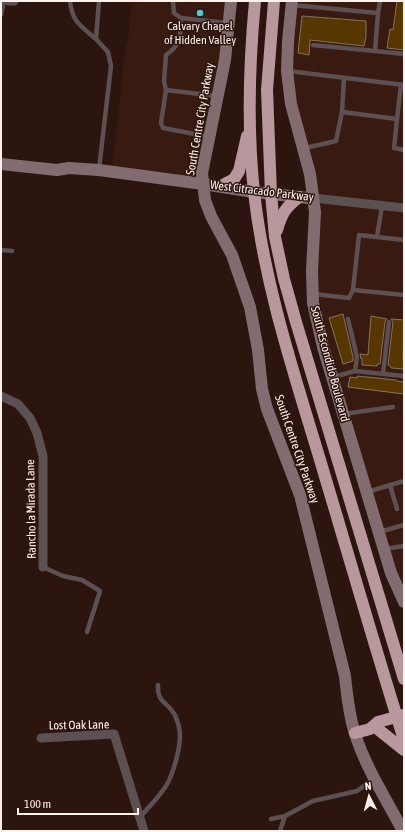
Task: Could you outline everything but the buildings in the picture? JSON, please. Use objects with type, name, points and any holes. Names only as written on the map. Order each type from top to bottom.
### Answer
[{"type":"highway","name":"South Centre City Parkway","points":[[255,1],[251,47],[250,123],[254,192],[262,240],[280,327],[401,719],[404,740]]},
{"type":"highway","points":[[274,1],[267,90],[271,194],[276,237],[284,279],[403,676]]},
{"type":"highway","points":[[221,186],[234,179],[239,171],[250,123]]},
{"type":"highway","points":[[276,237],[281,215],[287,207],[299,197]]},
{"type":"highway","points":[[374,729],[378,722],[401,719]]},
{"type":"highway","points":[[355,733],[374,729],[404,750]]},
{"type":"street","points":[[9,1],[14,1]]},
{"type":"street","name":"South Centre City Parkway","points":[[231,1],[225,60],[202,174],[205,200],[211,216],[232,255],[250,307],[258,350],[262,389],[267,409],[300,495],[345,676],[348,706],[355,733],[374,778],[403,831]]},
{"type":"street","name":"South Escondido Boulevard","points":[[292,3],[287,70],[291,104],[310,174],[315,214],[312,294],[317,324],[391,572],[404,602]]},
{"type":"street","name":"West Citracado Parkway","points":[[1,164],[57,170],[69,168],[99,170],[221,186],[254,192],[404,208]]},
{"type":"street","name":"Rancho la Mirada Lane","points":[[1,396],[18,404],[30,418],[37,433],[43,456],[43,567]]},
{"type":"street","name":"Lost Oak Lane","points":[[41,738],[114,734],[144,831]]},
{"type":"lane","points":[[1,15],[4,1]]},
{"type":"lane","points":[[70,1],[71,12],[76,22],[96,39],[108,52],[111,66],[99,170]]},
{"type":"lane","points":[[96,39],[99,1]]},
{"type":"lane","points":[[173,1],[174,13],[181,18],[229,24]]},
{"type":"lane","points":[[375,51],[380,1]]},
{"type":"lane","points":[[292,3],[378,13]]},
{"type":"lane","points":[[181,18],[177,46],[166,55],[164,80],[166,90],[162,123],[163,128],[200,134],[209,138]]},
{"type":"lane","points":[[313,45],[404,54]]},
{"type":"lane","points":[[287,70],[403,85],[394,148],[404,150]]},
{"type":"lane","points":[[303,148],[336,141],[342,112],[344,78]]},
{"type":"lane","points":[[166,90],[218,96]]},
{"type":"lane","points":[[342,112],[397,119]]},
{"type":"lane","points":[[377,237],[382,206]]},
{"type":"lane","points":[[312,294],[349,298],[353,290],[359,236],[404,240]]},
{"type":"lane","points":[[1,250],[12,252]]},
{"type":"lane","points":[[353,290],[404,295]]},
{"type":"lane","points":[[348,319],[357,357],[355,371]]},
{"type":"lane","points":[[383,374],[390,322]]},
{"type":"lane","points":[[332,377],[355,371],[404,376]]},
{"type":"lane","points":[[343,414],[393,407]]},
{"type":"lane","points":[[367,492],[404,481]]},
{"type":"lane","points":[[390,485],[397,509]]},
{"type":"lane","points":[[379,532],[404,525]]},
{"type":"lane","points":[[384,549],[404,546]]},
{"type":"lane","points":[[43,567],[63,576],[82,580],[100,591],[87,632]]},
{"type":"lane","points":[[139,818],[149,808],[168,783],[176,759],[180,737],[175,716],[158,695],[158,685]]},
{"type":"lane","points":[[272,819],[285,816],[313,801],[357,791],[374,778]]},
{"type":"lane","points":[[280,831],[285,816]]},
{"type":"shaded area","points":[[132,1],[231,1],[203,184],[112,172]]},
{"type":"shaded area","points":[[292,1],[404,1],[404,602],[317,324],[315,212],[291,104]]},
{"type":"place","name":"Calvary Chapel of Hidden Valley","points":[[200,13]]}]
